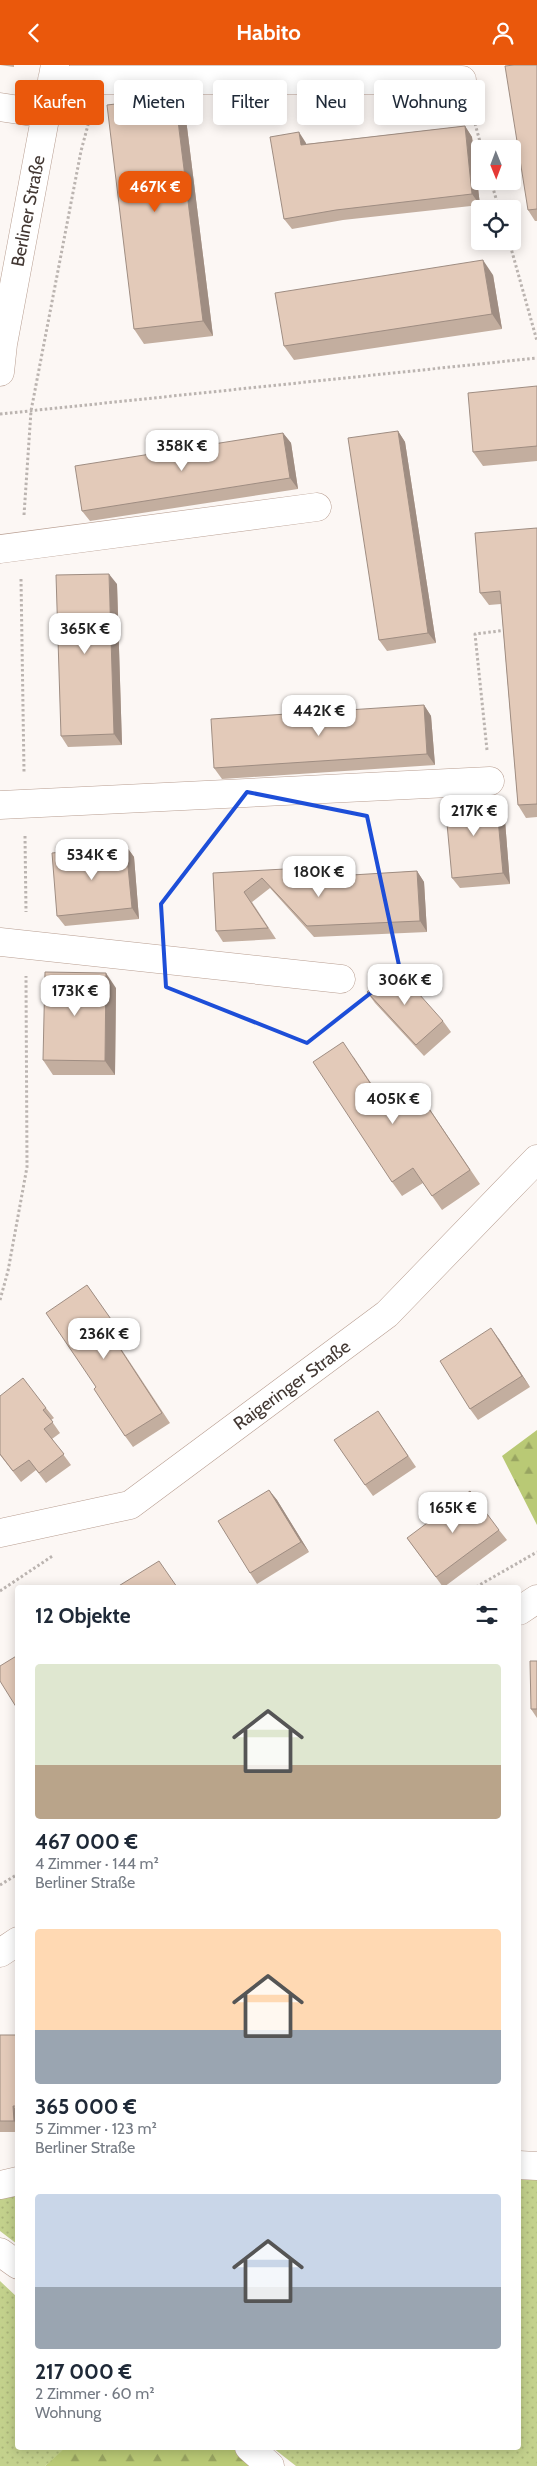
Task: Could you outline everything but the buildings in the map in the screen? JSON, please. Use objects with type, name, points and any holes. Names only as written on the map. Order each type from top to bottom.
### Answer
[{"type":"street","name":"Berliner Straße","points":[[54,73],[93,80]]},
{"type":"street","name":"Berliner Straße","points":[[104,81],[374,80]]},
{"type":"street","points":[[0,107],[15,109]]},
{"type":"street","name":"Berliner Straße","points":[[0,372],[3,344],[44,125]]},
{"type":"street","points":[[0,549],[317,507]]},
{"type":"street","points":[[0,805],[490,781]]},
{"type":"street","points":[[0,942],[341,979]]},
{"type":"street","name":"Raigeringer Straße","points":[[0,1533],[130,1505],[387,1314],[537,1159]]},
{"type":"street","points":[[521,1610],[537,1599]]},
{"type":"street","points":[[0,1953],[15,1943]]},
{"type":"street","points":[[521,2165],[537,2166]]},
{"type":"street","points":[[0,2185],[15,2182]]},
{"type":"street","points":[[0,2252],[15,2263]]},
{"type":"street","points":[[252,2450],[270,2466]]},
{"type":"path","points":[[52,301],[88,125]]},
{"type":"path","points":[[475,125],[479,140]]},
{"type":"path","points":[[512,250],[537,341]]},
{"type":"path","points":[[0,414],[537,358]]},
{"type":"path","points":[[490,781],[475,634],[510,630]]},
{"type":"path","points":[[479,1585],[537,1552]]},
{"type":"path","points":[[0,1885],[15,1876]]},
{"type":"highlighted area","points":[[247,792],[367,816],[400,970],[307,1043],[166,987],[161,904]]},
{"type":"green space","points":[[537,1430],[537,1525],[502,1456]]},
{"type":"green space","points":[[521,2179],[537,2180],[537,2466],[296,2466],[276,2450],[521,2450]]},
{"type":"green space","points":[[15,2194],[15,2242],[0,2231],[0,2198]]},
{"type":"green space","points":[[0,2281],[15,2295],[15,2450],[64,2450],[45,2466],[0,2466]]},
{"type":"green space","points":[[63,2450],[247,2450],[266,2466],[45,2466]]}]
